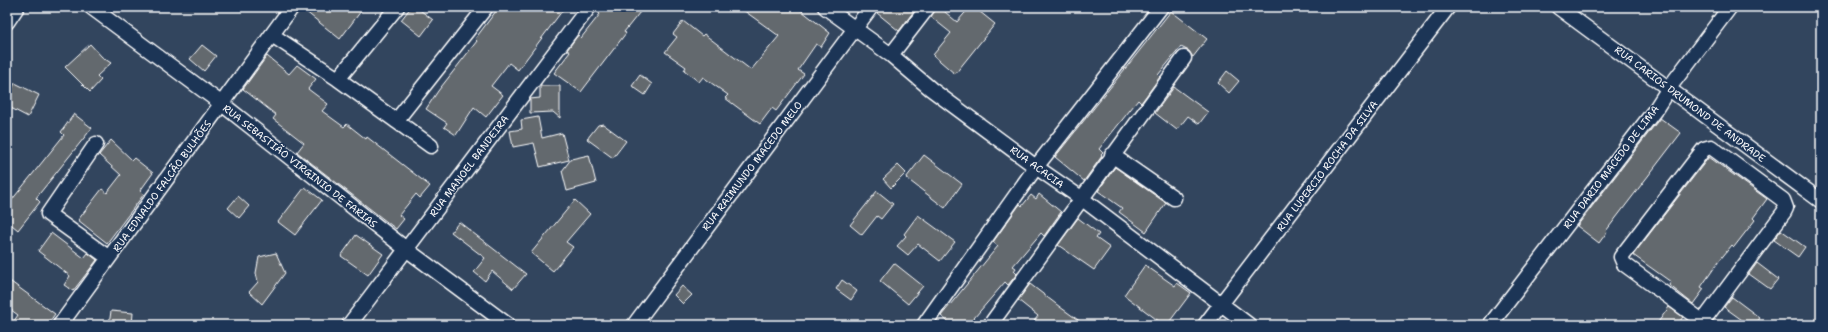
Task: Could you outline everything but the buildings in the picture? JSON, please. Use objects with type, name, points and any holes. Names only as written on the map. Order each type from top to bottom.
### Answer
[{"type":"street","points":[[7,22],[17,7]]},
{"type":"street","name":"RUA SEBASTIÃO VIRGINIO DE FARIAS","points":[[91,7],[222,104],[406,249],[508,325]]},
{"type":"street","name":"RUA EDNALDO FALCÃO BULHÕES","points":[[60,325],[292,7]]},
{"type":"street","points":[[338,79],[397,7]]},
{"type":"street","points":[[396,122],[486,7]]},
{"type":"street","name":"RUA MANOEL BANDEIRA","points":[[348,325],[589,7]]},
{"type":"street","name":"RUA ACACIA","points":[[825,7],[892,55],[931,89],[1036,167],[1081,198],[1249,325]]},
{"type":"street","name":"RUA RAIMUNDO MACEDO MELO","points":[[634,325],[871,7]]},
{"type":"street","points":[[892,55],[928,7]]},
{"type":"street","points":[[924,325],[1036,167],[1161,7]]},
{"type":"street","name":"RUA LUPERCIO ROCHA DA SILVA","points":[[1205,325],[1448,7]]},
{"type":"street","name":"RUA CARIOS DRUMOND DE ANDRADE","points":[[1558,7],[1821,201]]},
{"type":"street","name":"RUA DARIO MACEDO DE LIMA","points":[[1490,325],[1655,110],[1669,88],[1730,7]]},
{"type":"street","points":[[272,35],[338,79],[431,146]]},
{"type":"street","points":[[990,325],[1112,155],[1184,58]]},
{"type":"street","points":[[96,144],[48,214],[109,258]]},
{"type":"street","points":[[1711,147],[1716,149],[1783,200],[1786,208],[1701,323],[1621,261],[1622,254],[1704,149],[1711,147]]},
{"type":"street","points":[[1112,155],[1174,198]]},
{"type":"street","points":[[1750,176],[1762,158]]}]
